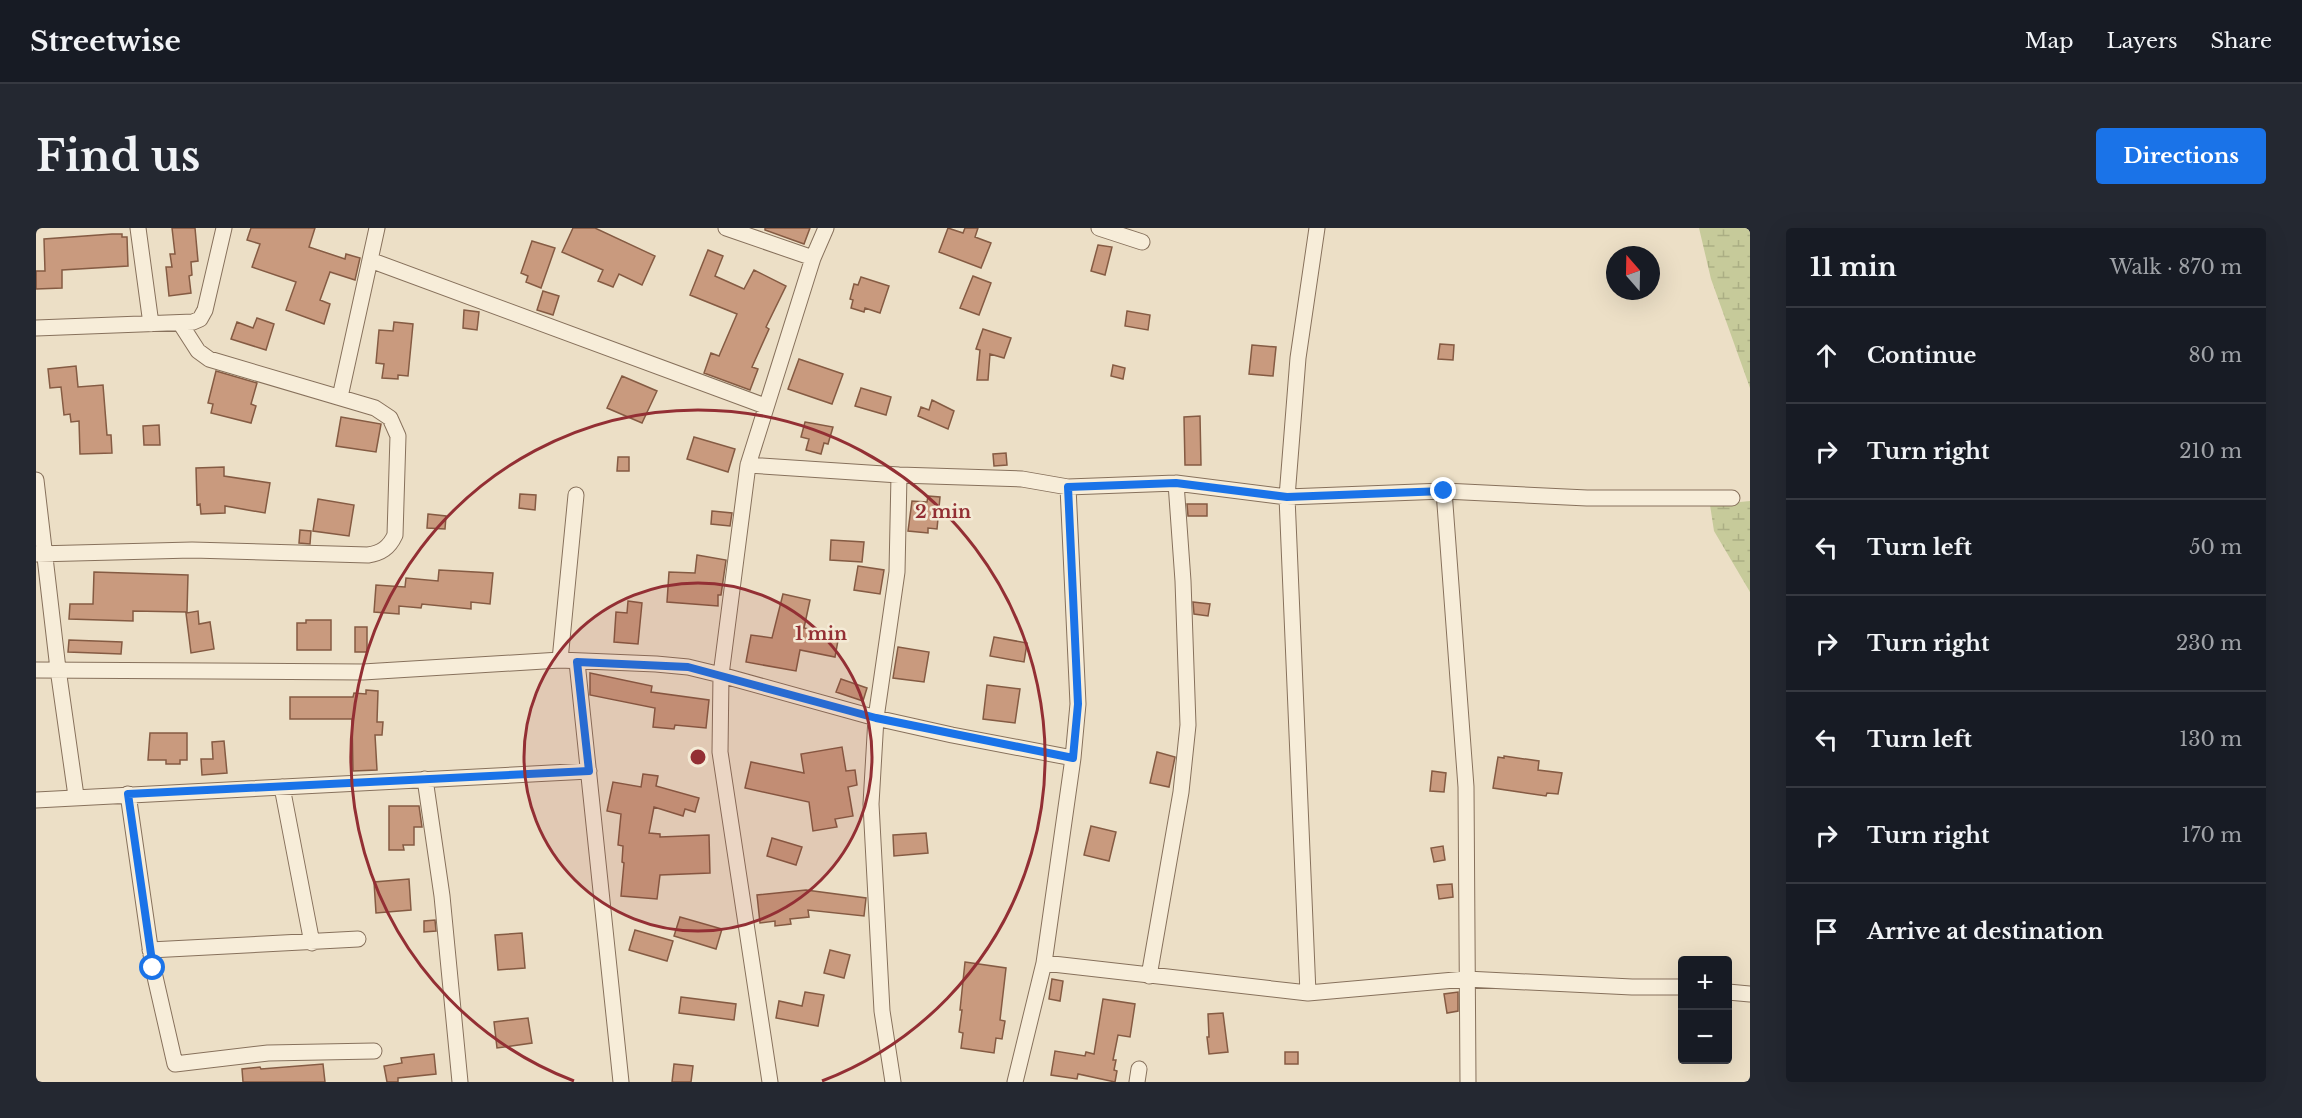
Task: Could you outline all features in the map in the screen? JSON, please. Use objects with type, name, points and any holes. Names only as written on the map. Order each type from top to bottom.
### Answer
[{"type":"street","points":[[138,228],[152,324]]},
{"type":"street","points":[[36,328],[180,323],[200,319],[205,310],[224,228]]},
{"type":"street","points":[[340,397],[377,228]]},
{"type":"street","points":[[726,228],[813,258]]},
{"type":"street","points":[[770,1082],[720,752],[721,675],[748,465],[813,258],[826,228]]},
{"type":"street","points":[[1099,228],[1142,242]]},
{"type":"street","points":[[1308,993],[1287,497],[1298,358],[1317,228]]},
{"type":"street","points":[[370,260],[765,406]]},
{"type":"street","points":[[40,554],[192,550],[368,555],[379,553],[391,544],[395,536],[398,436],[390,418],[375,408],[209,359],[198,351],[180,323]]},
{"type":"street","points":[[748,465],[899,475],[1022,479],[1068,487],[1176,483],[1287,497],[1444,491],[1587,498],[1732,498]]},
{"type":"street","points":[[892,1082],[882,1011],[871,804],[876,718],[897,572],[899,475]]},
{"type":"street","points":[[36,480],[40,554],[76,796]]},
{"type":"street","points":[[1149,976],[1181,792],[1188,725],[1183,581],[1176,483]]},
{"type":"street","points":[[1015,1082],[1044,963],[1073,758],[1078,704],[1068,487]]},
{"type":"street","points":[[1444,491],[1466,787],[1468,1082]]},
{"type":"street","points":[[560,660],[576,495]]},
{"type":"street","points":[[36,670],[363,672],[560,660],[677,666],[721,675],[876,718],[1073,758]]},
{"type":"street","points":[[577,662],[621,1082]]},
{"type":"street","points":[[36,800],[76,796],[589,771]]},
{"type":"street","points":[[426,779],[442,896],[460,1082]]},
{"type":"street","points":[[282,787],[312,943]]},
{"type":"street","points":[[128,794],[150,950],[176,1064],[268,1053],[374,1051]]},
{"type":"street","points":[[150,950],[358,939]]},
{"type":"street","points":[[1044,963],[1308,993],[1466,979],[1678,987]]},
{"type":"street","points":[[1732,992],[1750,994]]},
{"type":"green space","points":[[1699,228],[1750,228],[1750,388],[1711,279]]},
{"type":"green space","points":[[1750,501],[1750,592],[1714,531],[1710,505]]},
{"type":"building","points":[[172,228],[195,228],[198,261],[191,262],[192,275],[189,276],[191,293],[169,296],[166,267],[172,267],[170,254],[175,254]]},
{"type":"building","points":[[251,228],[315,228],[309,247],[345,259],[346,254],[360,258],[355,280],[330,272],[320,300],[330,304],[324,324],[286,310],[296,282],[252,267],[260,244],[247,240]]},
{"type":"building","points":[[573,228],[595,228],[655,256],[642,285],[619,274],[613,287],[598,281],[603,270],[562,252]]},
{"type":"building","points":[[765,228],[810,228],[804,244],[765,230]]},
{"type":"building","points":[[948,228],[963,233],[965,228],[978,228],[975,237],[991,243],[981,268],[939,252]]},
{"type":"building","points":[[122,234],[122,237],[127,237],[128,266],[62,270],[62,288],[36,289],[36,271],[45,271],[44,239]]},
{"type":"building","points":[[532,241],[555,248],[541,288],[526,282],[528,276],[521,273]]},
{"type":"building","points":[[1098,245],[1112,247],[1105,275],[1091,271]]},
{"type":"building","points":[[708,250],[723,256],[715,276],[744,289],[754,270],[786,286],[766,327],[769,329],[752,367],[758,369],[750,390],[704,373],[711,353],[719,356],[737,314],[690,295]]},
{"type":"building","points":[[973,276],[991,283],[979,315],[960,308]]},
{"type":"building","points":[[861,277],[889,286],[880,313],[865,308],[864,312],[851,308],[853,300],[850,299],[854,284],[858,285]]},
{"type":"building","points":[[543,291],[559,296],[553,315],[537,310]]},
{"type":"building","points":[[464,310],[479,312],[477,330],[463,328]]},
{"type":"building","points":[[1127,311],[1150,315],[1148,330],[1125,326]]},
{"type":"building","points":[[257,318],[274,324],[266,350],[231,339],[237,322],[253,328]]},
{"type":"building","points":[[394,322],[413,324],[408,376],[398,375],[398,379],[382,378],[384,364],[376,363],[379,330],[393,331]]},
{"type":"building","points":[[983,329],[1011,338],[1004,358],[990,354],[988,380],[977,380],[980,350],[976,349]]},
{"type":"building","points":[[1440,344],[1454,345],[1453,360],[1438,359]]},
{"type":"building","points":[[1252,345],[1276,347],[1273,376],[1249,374]]},
{"type":"building","points":[[799,359],[843,374],[832,404],[788,389]]},
{"type":"building","points":[[1113,365],[1125,368],[1123,379],[1111,376]]},
{"type":"building","points":[[76,366],[78,387],[103,385],[107,435],[111,435],[112,453],[80,454],[79,421],[71,422],[70,414],[64,415],[61,387],[50,388],[48,369]]},
{"type":"building","points":[[216,371],[257,383],[251,404],[256,406],[251,423],[211,413],[213,404],[208,403]]},
{"type":"building","points":[[622,376],[657,391],[642,423],[607,408]]},
{"type":"building","points":[[861,388],[891,397],[886,415],[855,406]]},
{"type":"building","points":[[932,400],[954,411],[948,429],[918,416],[921,407],[929,410]]},
{"type":"building","points":[[1200,416],[1201,465],[1185,465],[1184,417]]},
{"type":"building","points":[[341,417],[381,424],[376,452],[336,446]]},
{"type":"building","points":[[805,422],[833,427],[828,444],[824,443],[821,454],[806,450],[809,439],[801,437]]},
{"type":"building","points":[[159,425],[160,445],[144,445],[143,426]]},
{"type":"building","points":[[694,437],[735,449],[728,472],[687,459]]},
{"type":"building","points":[[1006,453],[1007,465],[994,466],[993,454]]},
{"type":"building","points":[[618,457],[629,457],[629,471],[617,471]]},
{"type":"building","points":[[224,467],[224,476],[270,483],[265,513],[225,506],[225,513],[201,514],[200,504],[197,505],[196,468]]},
{"type":"building","points":[[520,494],[536,495],[535,510],[519,508]]},
{"type":"building","points":[[928,496],[940,497],[937,529],[928,528],[928,533],[908,531],[912,501],[927,502]]},
{"type":"building","points":[[318,499],[354,505],[349,536],[313,531]]},
{"type":"building","points":[[1187,504],[1207,504],[1207,516],[1188,516]]},
{"type":"building","points":[[712,511],[732,513],[730,526],[711,524]]},
{"type":"building","points":[[428,514],[446,516],[445,529],[427,528]]},
{"type":"building","points":[[300,530],[311,531],[310,544],[299,543]]},
{"type":"building","points":[[831,540],[864,542],[862,562],[830,560]]},
{"type":"building","points":[[697,555],[726,560],[721,595],[718,595],[718,606],[667,602],[669,572],[695,573]]},
{"type":"building","points":[[858,566],[884,570],[880,594],[854,590]]},
{"type":"building","points":[[439,570],[493,573],[490,604],[471,602],[471,609],[422,604],[421,608],[399,606],[399,614],[374,612],[376,585],[405,587],[406,578],[438,581]]},
{"type":"building","points":[[94,572],[188,575],[187,612],[133,611],[133,621],[69,619],[70,604],[93,604]]},
{"type":"building","points":[[783,594],[810,600],[804,628],[839,635],[835,657],[800,650],[796,671],[746,662],[751,635],[772,638]]},
{"type":"building","points":[[628,601],[642,603],[638,644],[614,642],[616,612],[627,613]]},
{"type":"building","points":[[1193,602],[1210,604],[1208,616],[1194,614]]},
{"type":"building","points":[[198,611],[199,624],[210,622],[214,649],[191,653],[186,613]]},
{"type":"building","points":[[306,620],[331,620],[331,650],[297,650],[297,623],[306,623]]},
{"type":"building","points":[[355,627],[367,627],[367,652],[355,652]]},
{"type":"building","points":[[994,637],[1027,643],[1024,662],[990,656]]},
{"type":"building","points":[[69,640],[122,642],[121,654],[68,652]]},
{"type":"building","points":[[898,647],[929,652],[924,682],[893,678]]},
{"type":"building","points":[[590,673],[652,686],[651,692],[709,700],[706,728],[675,725],[674,729],[653,727],[655,708],[590,695]]},
{"type":"building","points":[[841,679],[867,688],[863,701],[836,692]]},
{"type":"building","points":[[987,685],[1020,689],[1015,723],[983,719]]},
{"type":"building","points":[[366,690],[378,691],[377,722],[383,722],[382,735],[375,735],[377,770],[353,771],[352,719],[290,719],[290,697],[353,697],[354,693],[366,694]]},
{"type":"building","points":[[150,733],[187,733],[187,760],[180,760],[180,764],[166,764],[166,760],[148,760]]},
{"type":"building","points":[[224,741],[227,773],[202,775],[201,759],[213,759],[212,742]]},
{"type":"building","points":[[842,747],[846,771],[855,770],[857,785],[848,787],[853,816],[835,819],[837,827],[813,831],[809,802],[745,788],[751,762],[804,773],[801,754]]},
{"type":"building","points":[[1157,752],[1175,757],[1169,787],[1150,783]]},
{"type":"building","points":[[1504,756],[1539,761],[1538,770],[1562,773],[1558,794],[1547,793],[1546,796],[1493,788],[1498,757],[1504,758]]},
{"type":"building","points":[[1432,771],[1446,773],[1444,792],[1430,791]]},
{"type":"building","points":[[643,774],[658,776],[656,786],[699,798],[695,812],[685,809],[683,816],[654,807],[649,833],[660,834],[660,837],[709,835],[710,873],[660,875],[657,899],[621,896],[623,846],[618,845],[621,814],[607,811],[613,782],[641,787]]},
{"type":"building","points":[[389,806],[419,806],[422,827],[414,827],[414,845],[403,845],[404,850],[389,850]]},
{"type":"building","points":[[1091,826],[1116,832],[1109,861],[1084,855]]},
{"type":"building","points":[[926,833],[928,853],[894,856],[893,835]]},
{"type":"building","points":[[772,838],[802,847],[796,865],[767,856]]},
{"type":"building","points":[[1443,846],[1445,860],[1434,862],[1431,848]]},
{"type":"building","points":[[409,879],[411,910],[376,913],[374,882]]},
{"type":"building","points":[[1452,884],[1453,897],[1439,899],[1437,885]]},
{"type":"building","points":[[806,890],[866,898],[864,916],[808,910],[809,917],[790,919],[791,924],[775,926],[775,921],[760,923],[757,895]]},
{"type":"building","points":[[680,917],[722,929],[716,949],[674,936]]},
{"type":"building","points":[[435,920],[436,931],[424,932],[424,921]]},
{"type":"building","points":[[635,930],[673,941],[667,961],[629,950]]},
{"type":"building","points":[[522,933],[525,968],[498,970],[495,935]]},
{"type":"building","points":[[830,950],[850,955],[844,978],[824,973]]},
{"type":"building","points":[[965,962],[1006,968],[1000,1020],[1005,1021],[1002,1039],[996,1038],[994,1053],[961,1048],[963,1033],[959,1032],[962,1010],[960,1010]]},
{"type":"building","points":[[1052,979],[1063,981],[1060,1001],[1049,999]]},
{"type":"building","points":[[805,992],[824,995],[818,1026],[776,1018],[779,1001],[802,1006]]},
{"type":"building","points":[[1458,992],[1458,1011],[1447,1013],[1444,994]]},
{"type":"building","points":[[681,997],[736,1004],[734,1020],[679,1013]]},
{"type":"building","points":[[1103,999],[1135,1004],[1130,1037],[1118,1035],[1113,1060],[1116,1060],[1114,1070],[1117,1071],[1115,1082],[1078,1074],[1077,1079],[1051,1075],[1055,1051],[1085,1056],[1086,1052],[1094,1054]]},
{"type":"building","points":[[1223,1013],[1228,1052],[1209,1054],[1208,1014]]},
{"type":"building","points":[[528,1018],[532,1043],[497,1048],[494,1022]]},
{"type":"building","points":[[1285,1052],[1298,1052],[1298,1064],[1285,1064]]},
{"type":"building","points":[[434,1054],[436,1074],[398,1078],[398,1082],[387,1082],[384,1066],[402,1063],[401,1058]]},
{"type":"building","points":[[323,1064],[325,1082],[243,1082],[242,1069]]},
{"type":"building","points":[[674,1064],[693,1066],[691,1082],[672,1082]]},
{"type":"route","points":[[153,968],[128,794],[589,771],[577,662],[688,667],[876,718],[1073,758],[1078,704],[1068,487],[1176,483],[1287,497],[1444,491]]}]
